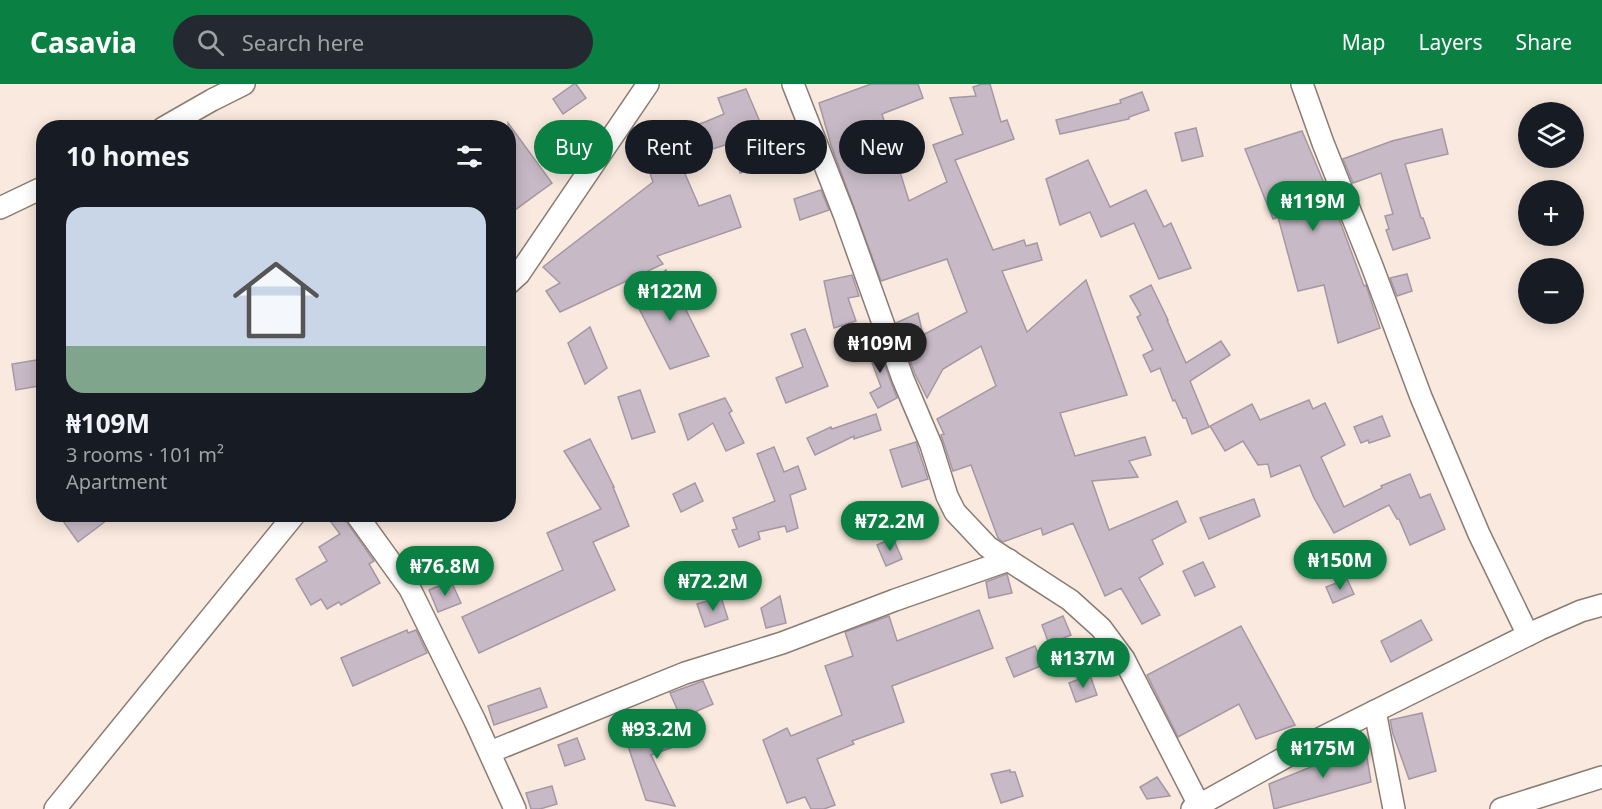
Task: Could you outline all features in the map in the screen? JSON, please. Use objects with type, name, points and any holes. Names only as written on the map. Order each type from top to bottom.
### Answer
[{"type":"street","points":[[173,120],[208,92],[244,84]]},
{"type":"street","points":[[516,277],[648,84]]},
{"type":"street","points":[[793,84],[844,214],[903,379],[932,445],[947,496],[955,512],[988,547],[1070,600],[1101,628],[1124,659],[1196,807],[1311,743],[1375,711],[1528,635],[1581,611],[1602,605]]},
{"type":"street","points":[[1302,84],[1421,397],[1479,534],[1528,635]]},
{"type":"street","points":[[0,208],[36,192]]},
{"type":"street","points":[[55,809],[288,522]]},
{"type":"street","points":[[362,522],[410,589],[475,720],[515,809]]},
{"type":"street","points":[[489,752],[685,673],[782,643],[1009,560]]},
{"type":"street","points":[[1375,711],[1394,809]]},
{"type":"street","points":[[1502,809],[1602,777]]},
{"type":"building","points":[[574,84],[586,98],[563,114],[553,99]]},
{"type":"building","points":[[871,84],[918,84],[923,98],[882,114],[884,120],[839,120],[839,167],[827,131],[827,120],[824,120],[819,103]]},
{"type":"building","points":[[990,84],[1001,122],[1007,120],[1014,139],[955,160],[993,250],[1024,240],[1026,246],[1037,243],[1042,260],[1002,271],[1027,332],[1086,280],[1127,395],[1060,413],[1075,456],[1145,437],[1151,455],[1129,461],[1138,477],[1092,481],[1109,530],[1177,501],[1186,522],[1152,540],[1163,564],[1139,578],[1160,615],[1142,624],[1121,588],[1105,596],[1073,523],[1043,535],[1041,528],[1003,542],[998,538],[971,465],[953,471],[941,435],[944,434],[937,419],[996,386],[981,346],[943,369],[927,398],[915,374],[896,323],[918,313],[923,335],[967,312],[947,259],[881,281],[842,174],[901,174],[909,201],[947,182],[933,145],[963,134],[950,98],[976,96],[973,87]]},
{"type":"building","points":[[746,89],[759,120],[725,120],[725,145],[713,149],[713,120],[710,120],[724,114],[718,98]]},
{"type":"building","points":[[1142,92],[1149,110],[1129,117],[1129,119],[1060,134],[1056,120],[1121,103],[1120,100]]},
{"type":"building","points":[[1196,128],[1203,156],[1182,161],[1175,133]]},
{"type":"building","points":[[1442,129],[1448,154],[1405,164],[1421,218],[1423,218],[1430,238],[1393,250],[1386,230],[1389,229],[1385,216],[1393,214],[1381,173],[1353,183],[1343,159],[1392,141]]},
{"type":"building","points":[[1302,131],[1338,216],[1364,286],[1366,285],[1380,328],[1338,343],[1324,285],[1298,291],[1278,217],[1273,219],[1245,149]]},
{"type":"building","points":[[516,134],[534,158],[534,174],[545,174],[552,183],[516,209]]},
{"type":"building","points":[[1088,160],[1110,207],[1146,190],[1164,227],[1171,223],[1191,268],[1159,279],[1134,223],[1101,237],[1090,212],[1060,225],[1046,179]]},
{"type":"building","points":[[650,174],[685,174],[699,206],[730,195],[741,227],[657,256],[663,264],[560,312],[546,291],[560,283],[543,267],[653,182]]},
{"type":"building","points":[[821,190],[829,210],[800,220],[794,199]]},
{"type":"building","points":[[666,270],[709,356],[670,369],[632,295]]},
{"type":"building","points":[[1407,274],[1412,291],[1397,296],[1390,278]]},
{"type":"building","points":[[852,275],[859,296],[848,298],[856,321],[834,328],[824,281]]},
{"type":"building","points":[[1151,285],[1186,363],[1221,341],[1230,355],[1190,381],[1209,427],[1192,434],[1186,418],[1183,418],[1175,400],[1173,401],[1160,368],[1151,372],[1143,355],[1153,350],[1137,317],[1141,315],[1130,296]]},
{"type":"building","points":[[590,327],[607,368],[585,384],[568,343]]},
{"type":"building","points":[[805,329],[828,386],[786,403],[776,378],[803,367],[791,334]]},
{"type":"building","points":[[873,334],[897,398],[878,408],[870,393],[881,387],[863,338]]},
{"type":"building","points":[[36,360],[36,386],[16,390],[12,364]]},
{"type":"building","points":[[640,390],[655,432],[632,439],[618,397]]},
{"type":"building","points":[[725,398],[732,411],[729,413],[744,443],[726,451],[713,423],[688,440],[679,414]]},
{"type":"building","points":[[1309,400],[1313,409],[1325,403],[1345,445],[1321,457],[1344,507],[1382,488],[1381,486],[1410,474],[1420,498],[1430,494],[1445,529],[1410,545],[1399,519],[1389,505],[1334,533],[1314,498],[1300,465],[1271,477],[1268,464],[1258,465],[1243,441],[1225,451],[1210,426],[1252,404],[1260,420]]},
{"type":"building","points":[[876,414],[881,430],[854,439],[854,436],[815,455],[807,438],[831,427],[832,429]]},
{"type":"building","points":[[1382,416],[1390,436],[1369,443],[1368,440],[1361,443],[1354,427]]},
{"type":"building","points":[[590,439],[614,487],[629,526],[593,542],[615,590],[479,653],[462,617],[563,570],[547,533],[601,509],[564,451]]},
{"type":"building","points":[[916,442],[928,479],[902,487],[890,450]]},
{"type":"building","points":[[774,447],[784,472],[798,466],[806,489],[790,495],[798,528],[787,532],[785,526],[758,532],[760,539],[739,547],[732,530],[737,529],[733,518],[775,501],[757,454]]},
{"type":"building","points":[[695,483],[703,501],[681,512],[673,494]]},
{"type":"building","points":[[1254,499],[1260,516],[1209,539],[1200,518]]},
{"type":"building","points":[[64,522],[104,522],[78,542]]},
{"type":"building","points":[[331,522],[347,522],[374,561],[369,564],[380,583],[341,605],[339,602],[327,609],[321,599],[311,605],[296,579],[327,561],[319,547],[340,534]]},
{"type":"building","points":[[893,538],[902,559],[886,566],[877,545]]},
{"type":"building","points":[[1203,562],[1215,587],[1195,596],[1183,571]]},
{"type":"building","points":[[1007,574],[1012,593],[989,598],[986,582]]},
{"type":"building","points":[[1347,579],[1354,594],[1333,603],[1326,587]]},
{"type":"building","points":[[451,581],[461,603],[438,612],[429,590]]},
{"type":"building","points":[[780,596],[786,623],[766,628],[761,608]]},
{"type":"building","points":[[721,597],[728,619],[705,627],[697,604]]},
{"type":"building","points":[[979,610],[993,648],[892,686],[904,722],[852,741],[854,744],[817,759],[835,805],[824,809],[811,809],[805,797],[787,803],[763,740],[787,728],[791,736],[842,715],[825,666],[853,656],[845,632],[889,616],[897,641]]},
{"type":"building","points":[[1063,616],[1071,635],[1049,644],[1042,625]]},
{"type":"building","points":[[1421,620],[1432,640],[1391,662],[1381,641]]},
{"type":"building","points":[[1241,626],[1295,725],[1256,739],[1239,704],[1178,737],[1147,675]]},
{"type":"building","points":[[407,630],[408,633],[416,630],[427,653],[353,686],[341,658]]},
{"type":"building","points":[[1035,646],[1043,665],[1014,677],[1006,658]]},
{"type":"building","points":[[1090,675],[1097,695],[1076,702],[1069,683]]},
{"type":"building","points":[[703,681],[713,704],[681,718],[670,693]]},
{"type":"building","points":[[540,688],[547,707],[494,725],[488,706]]},
{"type":"building","points":[[1422,713],[1436,771],[1409,779],[1390,720]]},
{"type":"building","points":[[687,721],[693,740],[651,755],[675,806],[646,800],[628,746]]},
{"type":"building","points":[[577,738],[585,759],[565,766],[558,745]]},
{"type":"building","points":[[1365,745],[1371,782],[1274,809],[1269,784]]},
{"type":"building","points":[[1010,770],[1010,772],[1015,772],[1023,796],[1001,803],[991,774]]},
{"type":"building","points":[[1157,777],[1170,796],[1147,799],[1140,787]]},
{"type":"building","points":[[552,786],[557,804],[531,809],[526,793]]}]
